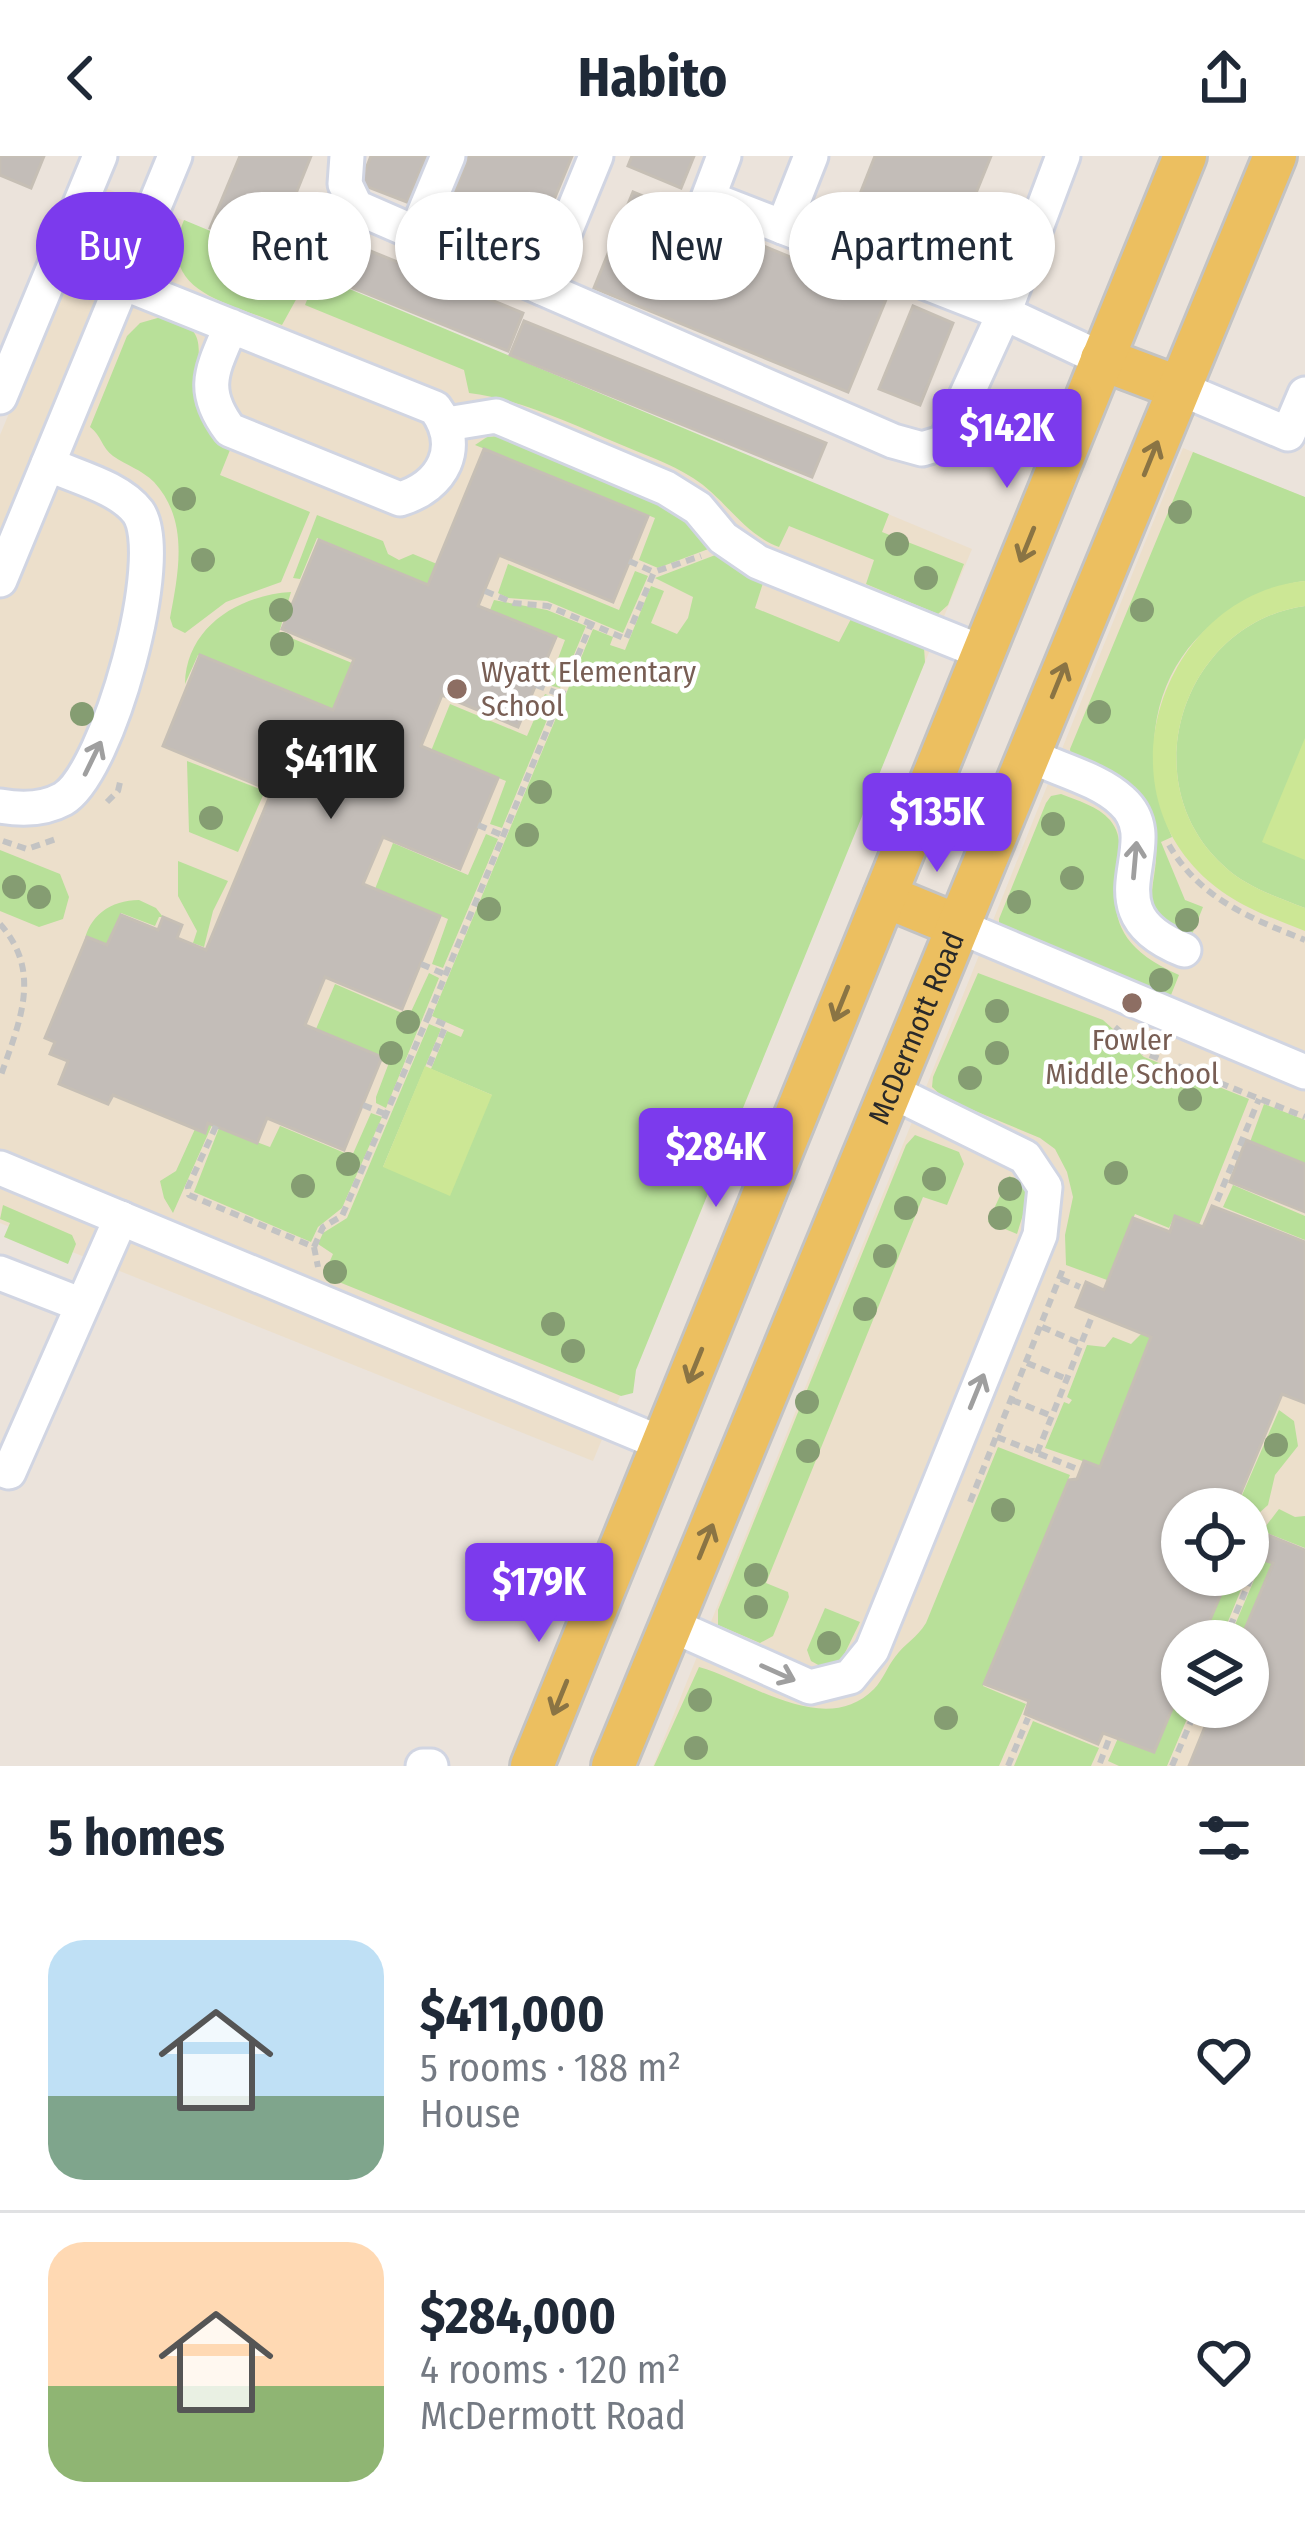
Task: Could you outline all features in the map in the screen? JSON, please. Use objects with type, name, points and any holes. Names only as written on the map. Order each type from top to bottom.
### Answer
[{"type":"main road","points":[[532,1766],[1185,156]]},
{"type":"main road","name":"McDermott Road","points":[[614,1766],[1275,156]]},
{"type":"main road","points":[[1102,359],[1179,388]]},
{"type":"main road","points":[[885,896],[958,926]]},
{"type":"lane","points":[[0,397],[100,156]]},
{"type":"lane","points":[[161,192],[176,156]]},
{"type":"lane","points":[[347,156],[346,184],[356,207],[395,224]]},
{"type":"lane","points":[[433,192],[448,156]]},
{"type":"lane","points":[[581,192],[596,156]]},
{"type":"lane","points":[[724,156],[708,198],[1004,313],[1102,359]]},
{"type":"lane","points":[[783,227],[811,156]]},
{"type":"lane","points":[[570,300],[893,441],[922,449],[945,442],[1004,313],[1063,156]]},
{"type":"lane","points":[[0,580],[116,300]]},
{"type":"lane","points":[[166,300],[435,407],[447,424],[449,445],[439,475],[424,492],[400,500],[230,430],[209,390],[231,326]]},
{"type":"lane","points":[[1179,388],[1296,441],[1305,394]]},
{"type":"lane","points":[[447,424],[496,416],[666,488],[698,508],[733,545],[758,562],[984,653]]},
{"type":"lane","points":[[0,806],[42,807],[66,798],[83,779],[97,756],[136,632],[142,594],[147,542],[141,515],[124,498],[48,464]]},
{"type":"lane","points":[[1029,755],[1122,801],[1133,815],[1137,838],[1132,896],[1138,917],[1150,934],[1184,950]]},
{"type":"lane","points":[[958,926],[1305,1072]]},
{"type":"lane","points":[[671,1625],[810,1687],[850,1677],[872,1650],[1040,1235],[1045,1187],[1025,1156],[891,1091]]},
{"type":"lane","points":[[0,1168],[663,1444]]},
{"type":"lane","points":[[0,1468],[8,1472],[121,1219]]},
{"type":"lane","points":[[0,1273],[82,1305]]},
{"type":"path","points":[[629,561],[654,572],[733,545]]},
{"type":"path","points":[[485,591],[514,603],[548,606],[626,638],[654,572]]},
{"type":"path","points":[[321,1279],[314,1247],[322,1227],[342,1216],[388,1115],[591,624]]},
{"type":"path","points":[[536,686],[562,695]]},
{"type":"path","points":[[478,825],[504,836]]},
{"type":"path","points":[[1168,843],[1203,889],[1241,914],[1305,940]]},
{"type":"path","points":[[0,924],[21,955],[27,998],[0,1078]]},
{"type":"path","points":[[421,964],[444,974]]},
{"type":"path","points":[[1106,1016],[1145,1053],[1305,1117]]},
{"type":"path","points":[[428,1017],[446,1025],[428,1068]]},
{"type":"path","points":[[1216,1201],[1259,1099]]},
{"type":"path","points":[[363,1105],[388,1115]]},
{"type":"path","points":[[216,1126],[188,1187],[189,1195],[314,1247]]},
{"type":"path","points":[[1061,1279],[1080,1287]]},
{"type":"path","points":[[1037,1453],[1091,1319]]},
{"type":"path","points":[[1042,1327],[1081,1344]]},
{"type":"path","points":[[1027,1363],[1067,1379]]},
{"type":"path","points":[[1012,1400],[1052,1416]]},
{"type":"path","points":[[997,1437],[1075,1468]]},
{"type":"path","points":[[1008,1766],[1028,1718]]},
{"type":"path","points":[[1172,1766],[1188,1728]]},
{"type":"path","points":[[1102,1765],[1109,1739]]},
{"type":"shaded area","name":"Wyatt Elementary School","points":[[184,221],[208,231],[208,300],[371,299],[972,549],[593,1461],[0,1223],[0,435],[56,300],[184,300]]},
{"type":"shaded area","name":"Fowler Middle School","points":[[1183,448],[1305,497],[1305,1766],[653,1766]]},
{"type":"green space","points":[[184,220],[208,230],[208,294],[188,279]]},
{"type":"green space","points":[[371,298],[889,514],[882,532],[964,564],[948,605],[938,614],[866,584],[874,560],[789,526],[779,547],[766,541],[704,486],[675,468],[544,413],[469,393],[464,370],[305,305],[307,300]]},
{"type":"green space","points":[[218,300],[296,300],[282,325]]},
{"type":"green space","points":[[161,317],[181,322],[198,340],[199,409],[232,445],[220,475],[310,512],[281,582],[226,602],[185,633],[173,627],[170,618],[178,564],[173,513],[154,482],[113,456],[90,427],[127,336],[140,323]]},
{"type":"green space","points":[[500,436],[668,506],[682,514],[711,548],[658,568],[639,560],[655,518],[475,445]]},
{"type":"green space","points":[[1193,452],[1305,497],[1305,581],[1266,592],[1213,623],[1189,647],[1160,705],[1155,770],[1172,837],[1161,842],[1185,900],[1203,907],[1191,937],[1172,927],[1154,907],[1156,840],[1143,803],[1071,757],[1070,749]]},
{"type":"green space","points":[[317,515],[383,541],[388,554],[399,560],[413,554],[437,564],[428,585],[317,538],[300,579],[293,578]]},
{"type":"green space","points":[[718,554],[763,583],[755,608],[839,642],[851,619],[924,648],[925,662],[636,1370],[633,1393],[621,1396],[329,1278],[326,1270],[333,1254],[318,1244],[323,1233],[347,1218],[429,1024],[441,1029],[383,1167],[492,1095],[431,1069],[447,1031],[461,1037],[464,1030],[432,1016],[593,629],[613,637],[610,645],[625,650],[651,586],[664,591],[651,623],[677,634],[688,618],[693,597],[655,578]]},
{"type":"green space","points":[[508,564],[619,610],[635,571],[648,576],[623,633],[547,601],[498,593]]},
{"type":"green space","points":[[1305,581],[1305,606],[1263,619],[1228,642],[1201,674],[1184,711],[1177,751],[1180,792],[1196,831],[1233,873],[1305,908],[1305,931],[1242,904],[1201,874],[1165,821],[1154,777],[1155,732],[1167,688],[1189,648],[1220,616],[1259,592]]},
{"type":"green space","points":[[291,592],[279,633],[352,663],[333,710],[198,655],[185,684],[195,646],[219,618],[253,600]]},
{"type":"green space","points":[[494,600],[547,610],[586,626],[560,688],[548,685],[565,640],[490,610]]},
{"type":"green space","points":[[1305,606],[1305,908],[1252,886],[1224,866],[1196,831],[1180,792],[1177,751],[1184,711],[1201,674],[1228,642],[1263,619]]},
{"type":"green space","points":[[545,694],[556,698],[502,828],[490,824],[506,781],[431,751],[450,704],[527,736]]},
{"type":"green space","points":[[1305,738],[1305,860],[1262,842]]},
{"type":"green space","points":[[187,761],[265,791],[238,852],[189,832]]},
{"type":"green space","points":[[1061,794],[1094,807],[1110,820],[1120,855],[1117,916],[1126,936],[1146,956],[1179,975],[1169,1000],[999,927],[1046,803]]},
{"type":"green space","points":[[486,834],[498,839],[443,968],[432,964],[448,919],[375,889],[393,843],[468,875]]},
{"type":"green space","points":[[0,850],[60,874],[69,897],[63,919],[39,927],[0,911]]},
{"type":"green space","points":[[178,861],[228,881],[213,911],[204,947],[193,943],[197,931],[178,896]]},
{"type":"green space","points":[[139,900],[163,917],[155,926],[121,913],[107,945],[87,937],[84,944],[90,925],[102,912]]},
{"type":"green space","points":[[429,973],[439,978],[386,1108],[376,1103],[376,1097],[390,1060],[316,1029],[335,984],[409,1016]]},
{"type":"green space","points":[[978,973],[1103,1020],[1144,1057],[1249,1099],[1199,1225],[1175,1215],[1169,1228],[1135,1214],[1107,1280],[1066,1265],[1065,1235],[1073,1197],[1055,1149],[1040,1138],[944,1098],[932,1087]]},
{"type":"green space","points":[[425,1066],[492,1095],[450,1196],[383,1167]]},
{"type":"green space","points":[[1264,1104],[1305,1120],[1305,1164],[1250,1142]]},
{"type":"green space","points":[[371,1113],[382,1117],[342,1208],[318,1227],[311,1242],[194,1192],[219,1128],[270,1147],[280,1126],[352,1156]]},
{"type":"green space","points":[[208,1123],[212,1125],[173,1213],[160,1181],[176,1171],[195,1129],[204,1133]]},
{"type":"green space","points":[[915,1135],[959,1152],[964,1164],[947,1205],[923,1197],[766,1583],[788,1592],[789,1597],[773,1636],[760,1643],[718,1625],[718,1610],[906,1145]]},
{"type":"green space","points":[[1009,1176],[1022,1181],[1029,1195],[1017,1234],[988,1222]]},
{"type":"green space","points":[[1233,1185],[1305,1216],[1305,1240],[1223,1207]]},
{"type":"green space","points":[[3,1205],[72,1235],[76,1244],[68,1264],[4,1237],[10,1223],[0,1219]]},
{"type":"green space","points":[[1142,1333],[1151,1337],[1100,1467],[1045,1448],[1064,1402],[1072,1400],[1067,1397],[1087,1345],[1105,1347],[1113,1337],[1131,1344]]},
{"type":"green space","points":[[1279,1410],[1294,1421],[1298,1446],[1275,1475],[1269,1501],[1269,1488],[1245,1488]]},
{"type":"green space","points":[[998,1447],[1070,1475],[983,1686],[1026,1704],[999,1766],[654,1766],[699,1667],[811,1708],[855,1703],[874,1689],[926,1623]]},
{"type":"green space","points":[[1279,1509],[1305,1516],[1305,1548],[1269,1534],[1269,1522]]},
{"type":"green space","points":[[1220,1596],[1238,1596],[1229,1620],[1210,1620]]},
{"type":"green space","points":[[1247,1596],[1259,1596],[1249,1620],[1237,1620]]},
{"type":"green space","points":[[825,1608],[860,1622],[842,1659],[822,1667],[811,1661],[807,1650]]},
{"type":"green space","points":[[1033,1721],[1099,1748],[1091,1766],[1014,1766]]},
{"type":"green space","points":[[1164,1728],[1183,1728],[1167,1766],[1119,1766],[1108,1761],[1118,1738],[1154,1751]]},
{"type":"building","points":[[0,156],[44,156],[31,188],[0,175]]},
{"type":"building","points":[[240,156],[311,156],[297,192],[225,192]]},
{"type":"building","points":[[371,156],[426,156],[411,192],[395,192],[395,197],[360,184]]},
{"type":"building","points":[[469,156],[572,156],[557,192],[454,192]]},
{"type":"building","points":[[632,156],[694,156],[681,188],[628,166]]},
{"type":"building","points":[[875,156],[991,156],[976,192],[861,192]]},
{"type":"building","points":[[765,247],[789,256],[789,300],[886,300],[848,392],[623,300],[765,300]]},
{"type":"building","points":[[371,251],[395,261],[395,300],[491,300],[523,313],[508,351],[371,295]]},
{"type":"building","points":[[607,256],[607,293],[594,288]]},
{"type":"building","points":[[913,306],[953,323],[920,405],[879,389]]},
{"type":"building","points":[[524,321],[826,443],[812,477],[510,355]]},
{"type":"building","points":[[484,449],[648,516],[613,602],[499,555],[478,606],[556,637],[518,727],[442,695],[421,746],[498,778],[460,869],[383,837],[363,884],[440,916],[402,1009],[325,977],[305,1025],[382,1057],[344,1150],[267,1118],[257,1143],[208,1123],[205,1133],[113,1095],[108,1104],[59,1084],[68,1061],[50,1054],[55,1042],[45,1038],[87,937],[107,945],[121,915],[158,930],[163,917],[182,925],[177,938],[206,950],[272,791],[163,746],[200,655],[333,710],[354,659],[282,629],[319,540],[428,585]]},
{"type":"building","points":[[1246,1140],[1305,1164],[1305,1212],[1230,1182]]},
{"type":"building","points":[[1212,1206],[1305,1242],[1305,1403],[1282,1394],[1243,1488],[1161,1488],[1161,1596],[1220,1596],[1210,1620],[1161,1620],[1164,1728],[1154,1752],[1103,1733],[1098,1744],[1025,1714],[1029,1701],[984,1684],[1069,1480],[1077,1479],[1084,1461],[1100,1467],[1151,1337],[1076,1307],[1086,1282],[1104,1290],[1133,1218],[1170,1232],[1175,1216],[1203,1227]]},
{"type":"building","points":[[1269,1535],[1305,1550],[1305,1766],[1189,1766],[1204,1728],[1269,1728],[1269,1620],[1249,1620],[1259,1596],[1269,1596],[1273,1563],[1269,1562]]},
{"type":"place","name":"Wyatt Elementary School","points":[[457,689]]},
{"type":"place","name":"Fowler Middle School","points":[[1132,1003]]}]
